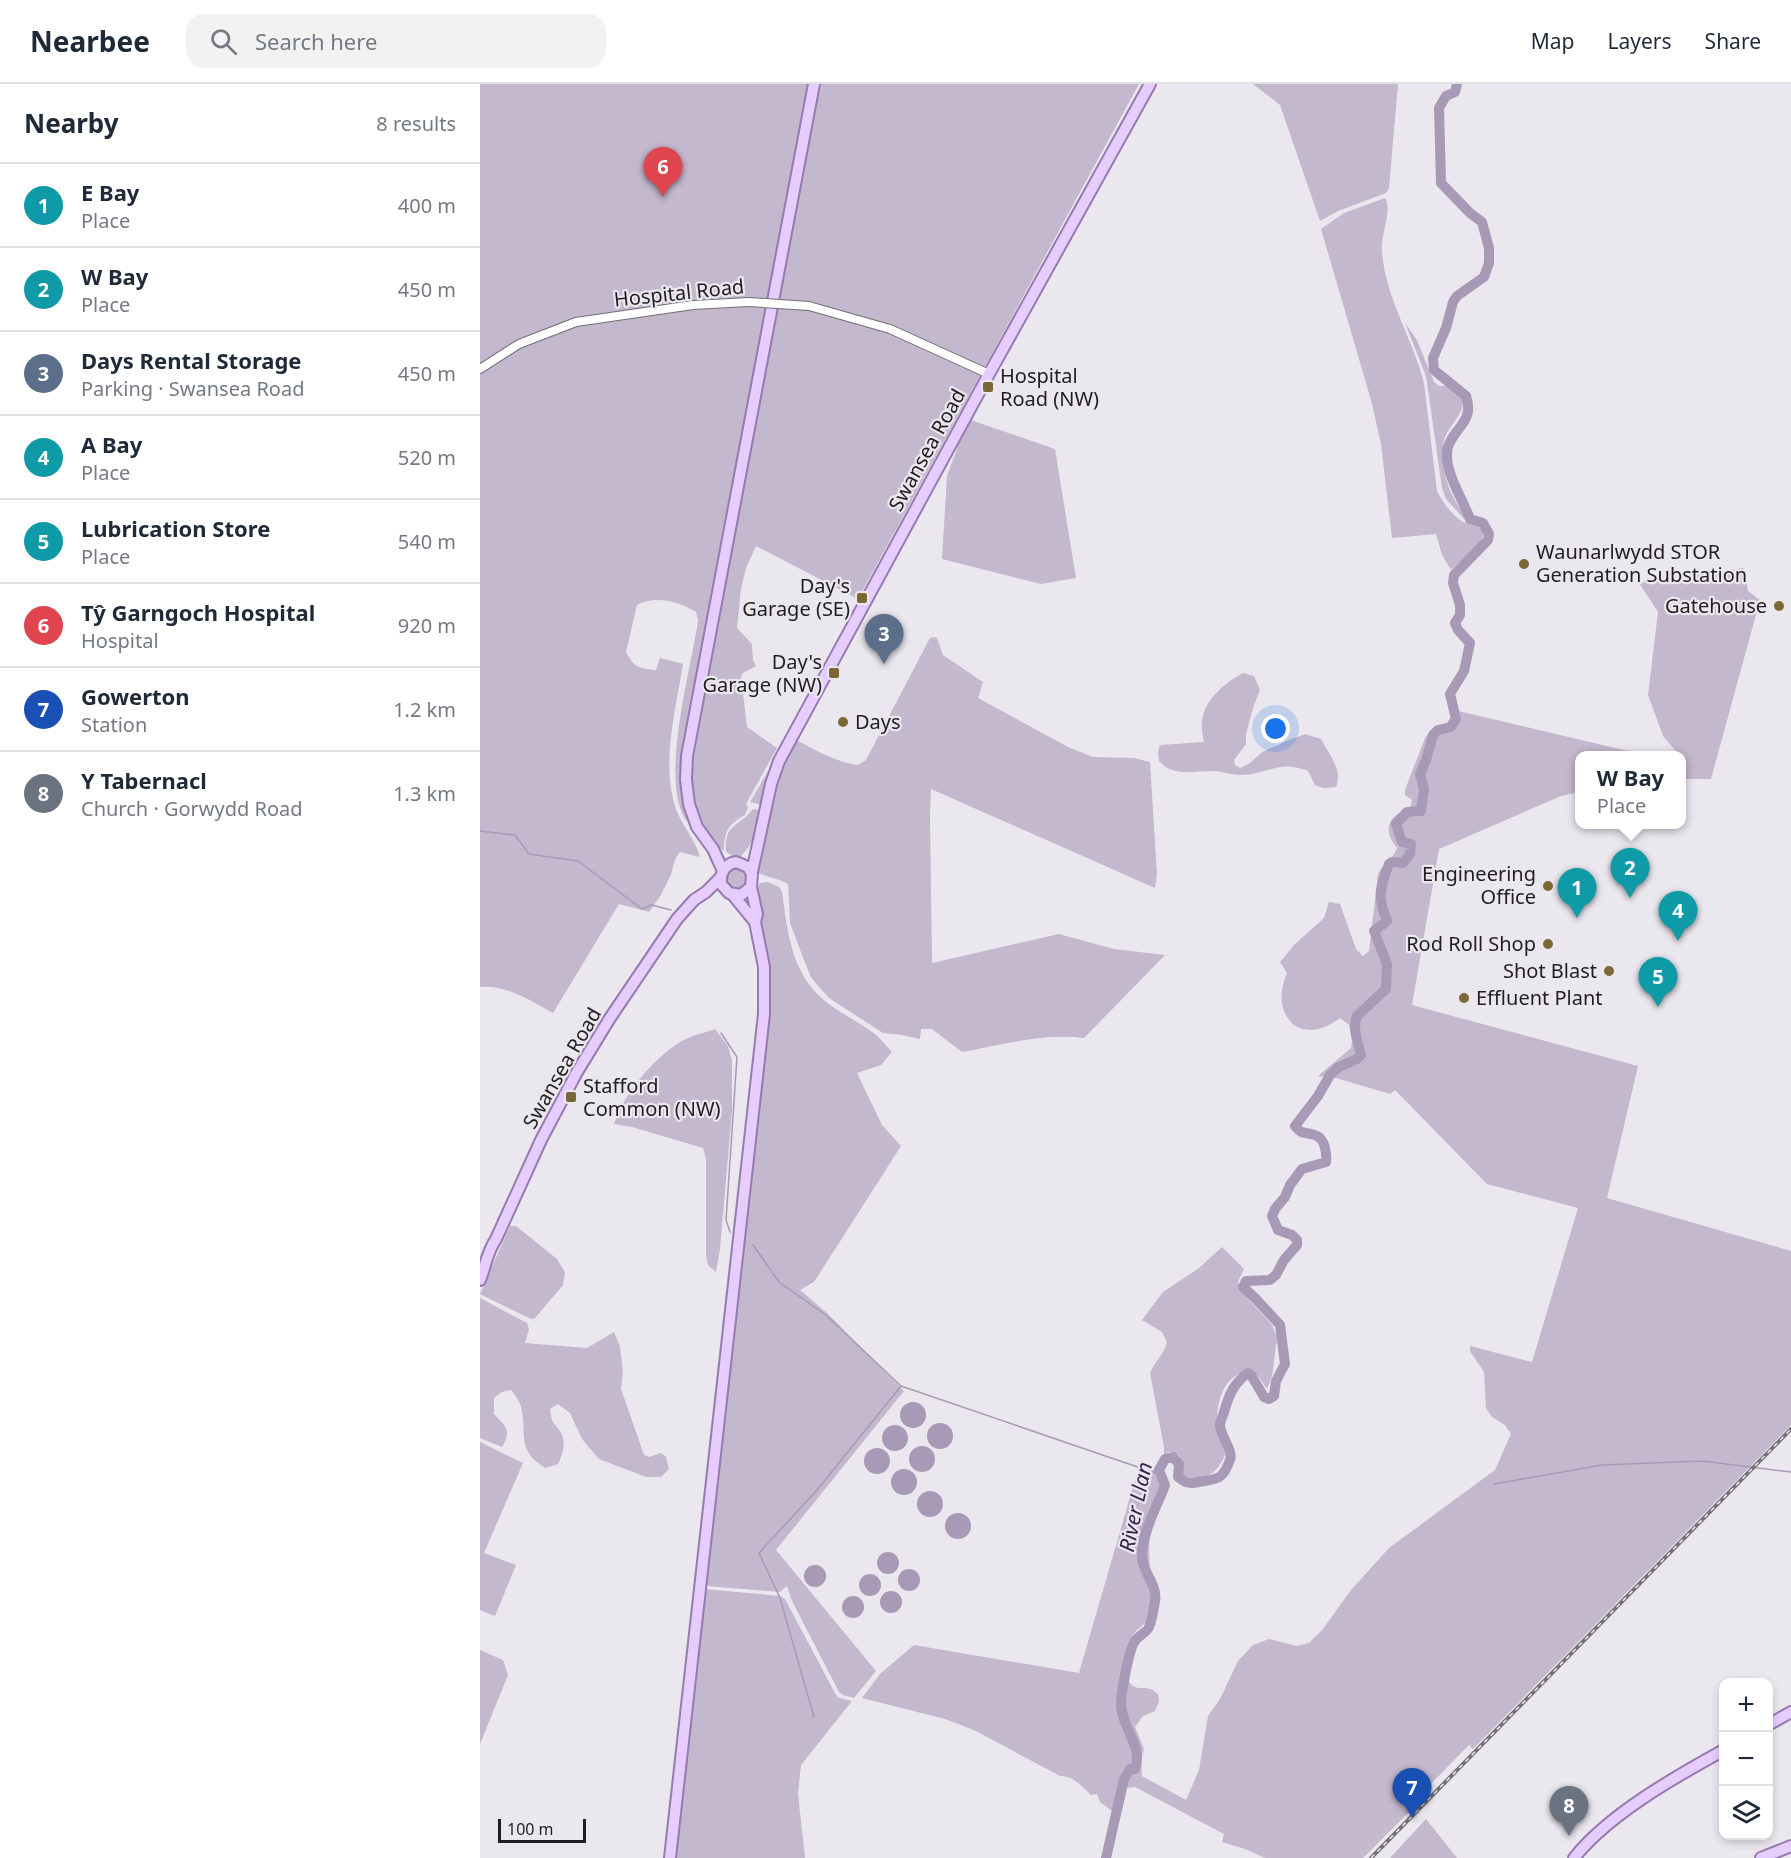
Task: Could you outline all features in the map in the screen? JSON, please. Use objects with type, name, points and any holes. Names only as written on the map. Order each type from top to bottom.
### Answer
[{"type":"main road","points":[[669,1858],[763,1026],[765,977],[762,950],[755,922],[723,887],[722,874],[713,849],[697,826],[689,804],[686,780],[687,756],[814,84]]},
{"type":"main road","name":"Swansea Road","points":[[752,872],[771,784],[779,760],[1150,84]]},
{"type":"main road","name":"Swansea Road","points":[[736,863],[758,841]]},
{"type":"main road","points":[[713,849],[736,863],[748,867],[752,872],[751,887],[757,914],[755,922]]},
{"type":"main road","points":[[722,874],[736,863]]},
{"type":"main road","name":"Swansea Road","points":[[480,1281],[486,1266],[488,1251],[496,1239],[541,1140],[577,1072],[610,1018],[677,919],[722,874]]},
{"type":"main road","points":[[706,892],[745,893],[751,887]]},
{"type":"main road","points":[[1773,1722],[1791,1712]]},
{"type":"main road","points":[[1574,1856],[1604,1827],[1682,1773],[1719,1753]]},
{"type":"main road","points":[[1761,1858],[1791,1846]]},
{"type":"street","name":"Hospital Road","points":[[480,369],[519,344],[576,322],[693,304],[736,301],[809,306],[890,329],[989,374]]},
{"type":"shaded area","points":[[480,84],[1139,84],[858,599],[756,546],[746,568],[741,589],[737,628],[752,644],[753,660],[756,666],[741,676],[747,727],[777,748],[746,804],[748,807],[745,815],[728,829],[724,851],[707,833],[697,813],[690,766],[730,542],[720,546],[684,744],[681,783],[688,823],[679,805],[676,754],[698,620],[696,612],[675,602],[651,600],[637,605],[626,652],[632,662],[641,668],[656,670],[660,658],[683,664],[671,734],[669,769],[676,810],[695,843],[700,857],[680,852],[667,884],[649,912],[619,904],[553,1013],[509,991],[480,987]]},
{"type":"shaded area","points":[[1253,84],[1398,84],[1389,188],[1386,193],[1338,211],[1320,221],[1280,105]]},
{"type":"shaded area","points":[[1385,198],[1388,209],[1382,245],[1384,268],[1388,285],[1424,383],[1437,491],[1456,517],[1465,523],[1466,521],[1446,499],[1442,488],[1426,376],[1405,323],[1417,340],[1434,382],[1439,386],[1454,385],[1463,399],[1461,411],[1444,439],[1444,467],[1454,498],[1467,515],[1484,530],[1484,535],[1477,546],[1451,570],[1442,555],[1436,534],[1392,538],[1381,444],[1371,400],[1321,229],[1344,213]]},
{"type":"shaded area","points":[[968,419],[1055,449],[1076,578],[1041,584],[942,559],[947,476]]},
{"type":"shaded area","points":[[1744,568],[1748,591],[1760,600],[1711,779],[1686,779],[1686,751],[1676,751],[1663,736],[1648,695],[1658,612],[1639,583]]},
{"type":"shaded area","points":[[930,638],[937,638],[943,655],[983,682],[978,698],[1068,747],[1093,757],[1134,758],[1150,762],[1157,875],[1155,888],[931,789],[932,963],[1059,934],[1114,949],[1165,955],[1084,1038],[1038,1038],[962,1052],[932,1029],[921,1029],[920,1039],[883,1033],[829,998],[811,977],[790,923],[788,884],[757,870],[757,861],[779,775],[796,740],[841,761],[858,765],[866,760]]},
{"type":"shaded area","points":[[1243,673],[1254,676],[1260,690],[1246,734],[1246,744],[1234,760],[1235,765],[1240,768],[1250,763],[1262,752],[1305,734],[1321,739],[1331,756],[1338,774],[1336,787],[1323,788],[1315,785],[1308,771],[1298,768],[1280,767],[1237,775],[1216,771],[1171,770],[1159,761],[1160,745],[1204,742],[1202,724],[1207,706],[1216,693]]},
{"type":"shaded area","points":[[1450,709],[1628,751],[1575,751],[1575,793],[1561,796],[1439,849],[1412,1005],[1638,1066],[1607,1198],[1791,1251],[1791,1425],[1473,1749],[1469,1745],[1420,1795],[1422,1799],[1363,1858],[1265,1858],[1222,1842],[1224,1834],[1135,1787],[1127,1788],[1120,1817],[1100,1802],[1097,1794],[1091,1795],[1073,1780],[1060,1776],[974,1730],[945,1719],[862,1698],[880,1674],[914,1645],[1079,1673],[1137,1473],[1143,1467],[1164,1472],[1166,1481],[1164,1498],[1150,1539],[1151,1601],[1149,1611],[1145,1623],[1130,1641],[1124,1667],[1132,1685],[1137,1688],[1151,1689],[1158,1694],[1159,1702],[1155,1711],[1143,1716],[1135,1727],[1144,1749],[1141,1760],[1142,1776],[1186,1800],[1199,1770],[1208,1716],[1220,1699],[1238,1661],[1253,1645],[1269,1639],[1297,1646],[1309,1643],[1323,1629],[1351,1590],[1389,1548],[1495,1470],[1511,1434],[1505,1425],[1492,1417],[1486,1408],[1484,1372],[1470,1351],[1470,1346],[1532,1362],[1578,1208],[1487,1184],[1395,1090],[1390,1094],[1326,1075],[1318,1076],[1351,1048],[1349,1025],[1340,1018],[1325,1027],[1312,1030],[1300,1028],[1291,1022],[1282,1002],[1282,988],[1287,973],[1280,962],[1295,944],[1324,918],[1329,902],[1340,904],[1356,949],[1363,956],[1369,951],[1378,874],[1397,848],[1390,835],[1390,824],[1397,815],[1410,809],[1412,800],[1405,795],[1405,790],[1425,738],[1435,726],[1447,723],[1451,716]]},
{"type":"shaded area","points":[[768,771],[770,772],[761,805],[750,802]]},
{"type":"shaded area","points":[[753,809],[761,810],[755,835],[749,847],[740,857],[732,856],[726,852],[727,835]]},
{"type":"shaded area","points":[[736,869],[743,872],[746,879],[743,886],[736,889],[729,886],[726,879],[729,872]]},
{"type":"shaded area","points":[[768,882],[779,887],[782,892],[789,937],[805,978],[825,1001],[876,1035],[892,1052],[881,1065],[857,1073],[882,1125],[901,1146],[814,1282],[800,1290],[828,1314],[904,1391],[776,1550],[876,1671],[854,1698],[839,1692],[792,1601],[787,1586],[780,1592],[706,1586],[769,1024],[771,977],[757,898],[760,883]]},
{"type":"shaded area","points":[[715,1029],[728,1046],[732,1061],[732,1111],[716,1272],[708,1265],[706,1256],[706,1159],[703,1148],[614,1124],[625,1100],[650,1067],[684,1040]]},
{"type":"shaded area","points":[[510,1226],[516,1226],[557,1259],[565,1272],[563,1285],[535,1318],[531,1319],[480,1294]]},
{"type":"shaded area","points":[[1222,1247],[1244,1269],[1238,1282],[1242,1292],[1272,1325],[1277,1338],[1272,1376],[1267,1389],[1258,1376],[1251,1372],[1242,1373],[1231,1379],[1218,1405],[1218,1430],[1225,1455],[1214,1472],[1204,1477],[1191,1478],[1183,1476],[1180,1456],[1174,1452],[1168,1452],[1164,1456],[1150,1373],[1167,1342],[1162,1332],[1142,1320],[1163,1292],[1199,1268]]},
{"type":"shaded area","points":[[480,1298],[527,1323],[529,1329],[525,1343],[587,1348],[614,1332],[620,1347],[623,1372],[621,1389],[644,1455],[649,1457],[661,1453],[666,1457],[669,1469],[661,1477],[646,1477],[599,1459],[582,1439],[570,1413],[558,1404],[550,1409],[553,1422],[564,1442],[563,1450],[558,1464],[545,1468],[526,1448],[521,1407],[511,1390],[502,1392],[494,1398],[494,1414],[507,1433],[502,1447],[480,1438]]},
{"type":"shaded area","points":[[913,1402],[922,1406],[926,1415],[922,1424],[913,1428],[904,1424],[900,1415],[904,1406]]},
{"type":"shaded area","points":[[940,1423],[949,1427],[953,1436],[949,1445],[940,1449],[931,1445],[927,1436],[931,1427]]},
{"type":"shaded area","points":[[895,1425],[904,1429],[908,1438],[904,1447],[895,1451],[886,1447],[882,1438],[886,1429]]},
{"type":"shaded area","points":[[480,1442],[523,1463],[484,1553],[516,1565],[495,1616],[480,1610]]},
{"type":"shaded area","points":[[922,1446],[931,1450],[935,1459],[931,1468],[922,1472],[913,1468],[909,1459],[913,1450]]},
{"type":"shaded area","points":[[877,1448],[886,1452],[890,1461],[886,1470],[877,1474],[868,1470],[864,1461],[868,1452]]},
{"type":"shaded area","points":[[904,1469],[913,1473],[917,1482],[913,1491],[904,1495],[895,1491],[891,1482],[895,1473]]},
{"type":"shaded area","points":[[930,1491],[939,1495],[943,1504],[939,1513],[930,1517],[921,1513],[917,1504],[921,1495]]},
{"type":"shaded area","points":[[958,1513],[967,1517],[971,1526],[967,1535],[958,1539],[949,1535],[945,1526],[949,1517]]},
{"type":"shaded area","points":[[888,1552],[896,1555],[899,1563],[896,1571],[888,1574],[880,1571],[877,1563],[880,1555]]},
{"type":"shaded area","points":[[815,1565],[823,1568],[826,1576],[823,1584],[815,1587],[807,1584],[804,1576],[807,1568]]},
{"type":"shaded area","points":[[909,1569],[917,1572],[920,1580],[917,1588],[909,1591],[901,1588],[898,1580],[901,1572]]},
{"type":"shaded area","points":[[870,1574],[878,1577],[881,1585],[878,1593],[870,1596],[862,1593],[859,1585],[862,1577]]},
{"type":"shaded area","points":[[705,1589],[780,1596],[785,1599],[836,1695],[852,1701],[801,1765],[798,1794],[805,1858],[675,1858]]},
{"type":"shaded area","points":[[891,1591],[899,1594],[902,1602],[899,1610],[891,1613],[883,1610],[880,1602],[883,1594]]},
{"type":"shaded area","points":[[853,1596],[861,1599],[864,1607],[861,1615],[853,1618],[845,1615],[842,1607],[845,1599]]},
{"type":"shaded area","points":[[480,1650],[503,1660],[508,1675],[480,1744]]},
{"type":"shaded area","points":[[1426,1819],[1457,1858],[1390,1858]]},
{"type":"waterway","name":"River Llan","points":[[1106,1858],[1124,1779],[1130,1769],[1135,1769],[1137,1761],[1135,1745],[1124,1721],[1121,1698],[1130,1653],[1136,1639],[1149,1626],[1155,1602],[1154,1589],[1144,1568],[1142,1555],[1147,1529],[1165,1485],[1159,1470],[1165,1459],[1173,1457],[1179,1464],[1178,1477],[1185,1482],[1196,1483],[1219,1477],[1231,1457],[1220,1425],[1232,1390],[1248,1373],[1264,1397],[1269,1399],[1274,1396],[1276,1381],[1285,1364],[1280,1325],[1243,1287],[1246,1281],[1270,1280],[1297,1245],[1297,1240],[1292,1235],[1278,1230],[1272,1216],[1302,1169],[1326,1162],[1326,1159],[1322,1140],[1302,1132],[1295,1126],[1318,1096],[1330,1075],[1339,1067],[1361,1055],[1355,1030],[1357,1016],[1386,989],[1387,964],[1374,931],[1387,921],[1382,905],[1382,886],[1389,864],[1403,863],[1410,854],[1411,844],[1402,842],[1396,824],[1407,812],[1421,811],[1424,789],[1420,774],[1433,735],[1438,730],[1451,727],[1456,719],[1450,694],[1464,671],[1470,643],[1455,623],[1460,615],[1460,605],[1453,583],[1454,575],[1488,540],[1489,534],[1483,523],[1470,519],[1448,465],[1448,447],[1468,412],[1466,396],[1434,370],[1433,358],[1446,328],[1453,302],[1457,296],[1484,277],[1489,263],[1489,248],[1482,222],[1441,183],[1439,108],[1446,96],[1455,92],[1457,84]]},
{"type":"waterway","points":[[480,831],[515,835],[529,854],[578,861],[642,909],[652,905],[671,910]]},
{"type":"waterway","points":[[721,1033],[737,1057],[726,1220],[730,1232]]},
{"type":"waterway","points":[[753,1245],[779,1282],[826,1315],[901,1386],[1161,1475]]},
{"type":"waterway","points":[[814,1717],[780,1598],[759,1553],[817,1490],[901,1386]]},
{"type":"waterway","points":[[1494,1484],[1602,1465],[1702,1461],[1791,1472]]},
{"type":"railway","points":[[1371,1858],[1791,1429]]},
{"type":"place","name":"Tŷ Garngoch Hospital","points":[[663,197]]},
{"type":"place","name":"Hospital Road (NW)","points":[[988,387]]},
{"type":"place","name":"Waunarlwydd STOR Generation Substation","points":[[1524,564]]},
{"type":"place","name":"Day's Garage (SE)","points":[[862,598]]},
{"type":"place","name":"Gatehouse","points":[[1779,606]]},
{"type":"place","name":"Days Rental Storage","points":[[884,664]]},
{"type":"place","name":"Day's Garage (NW)","points":[[834,673]]},
{"type":"place","name":"Days","points":[[843,722]]},
{"type":"place","name":"Engineering Office","points":[[1548,886]]},
{"type":"place","name":"W Bay","points":[[1630,898]]},
{"type":"place","name":"E Bay","points":[[1577,918]]},
{"type":"place","name":"A Bay","points":[[1678,941]]},
{"type":"place","name":"Rod Roll Shop","points":[[1548,944]]},
{"type":"place","name":"Shot Blast","points":[[1609,971]]},
{"type":"place","name":"Effluent Plant","points":[[1464,998]]},
{"type":"place","name":"Lubrication Store","points":[[1658,1007]]},
{"type":"place","name":"Stafford Common (NW)","points":[[571,1097]]},
{"type":"place","name":"Gowerton","points":[[1412,1818]]},
{"type":"place","name":"Y Tabernacl","points":[[1569,1836]]}]
